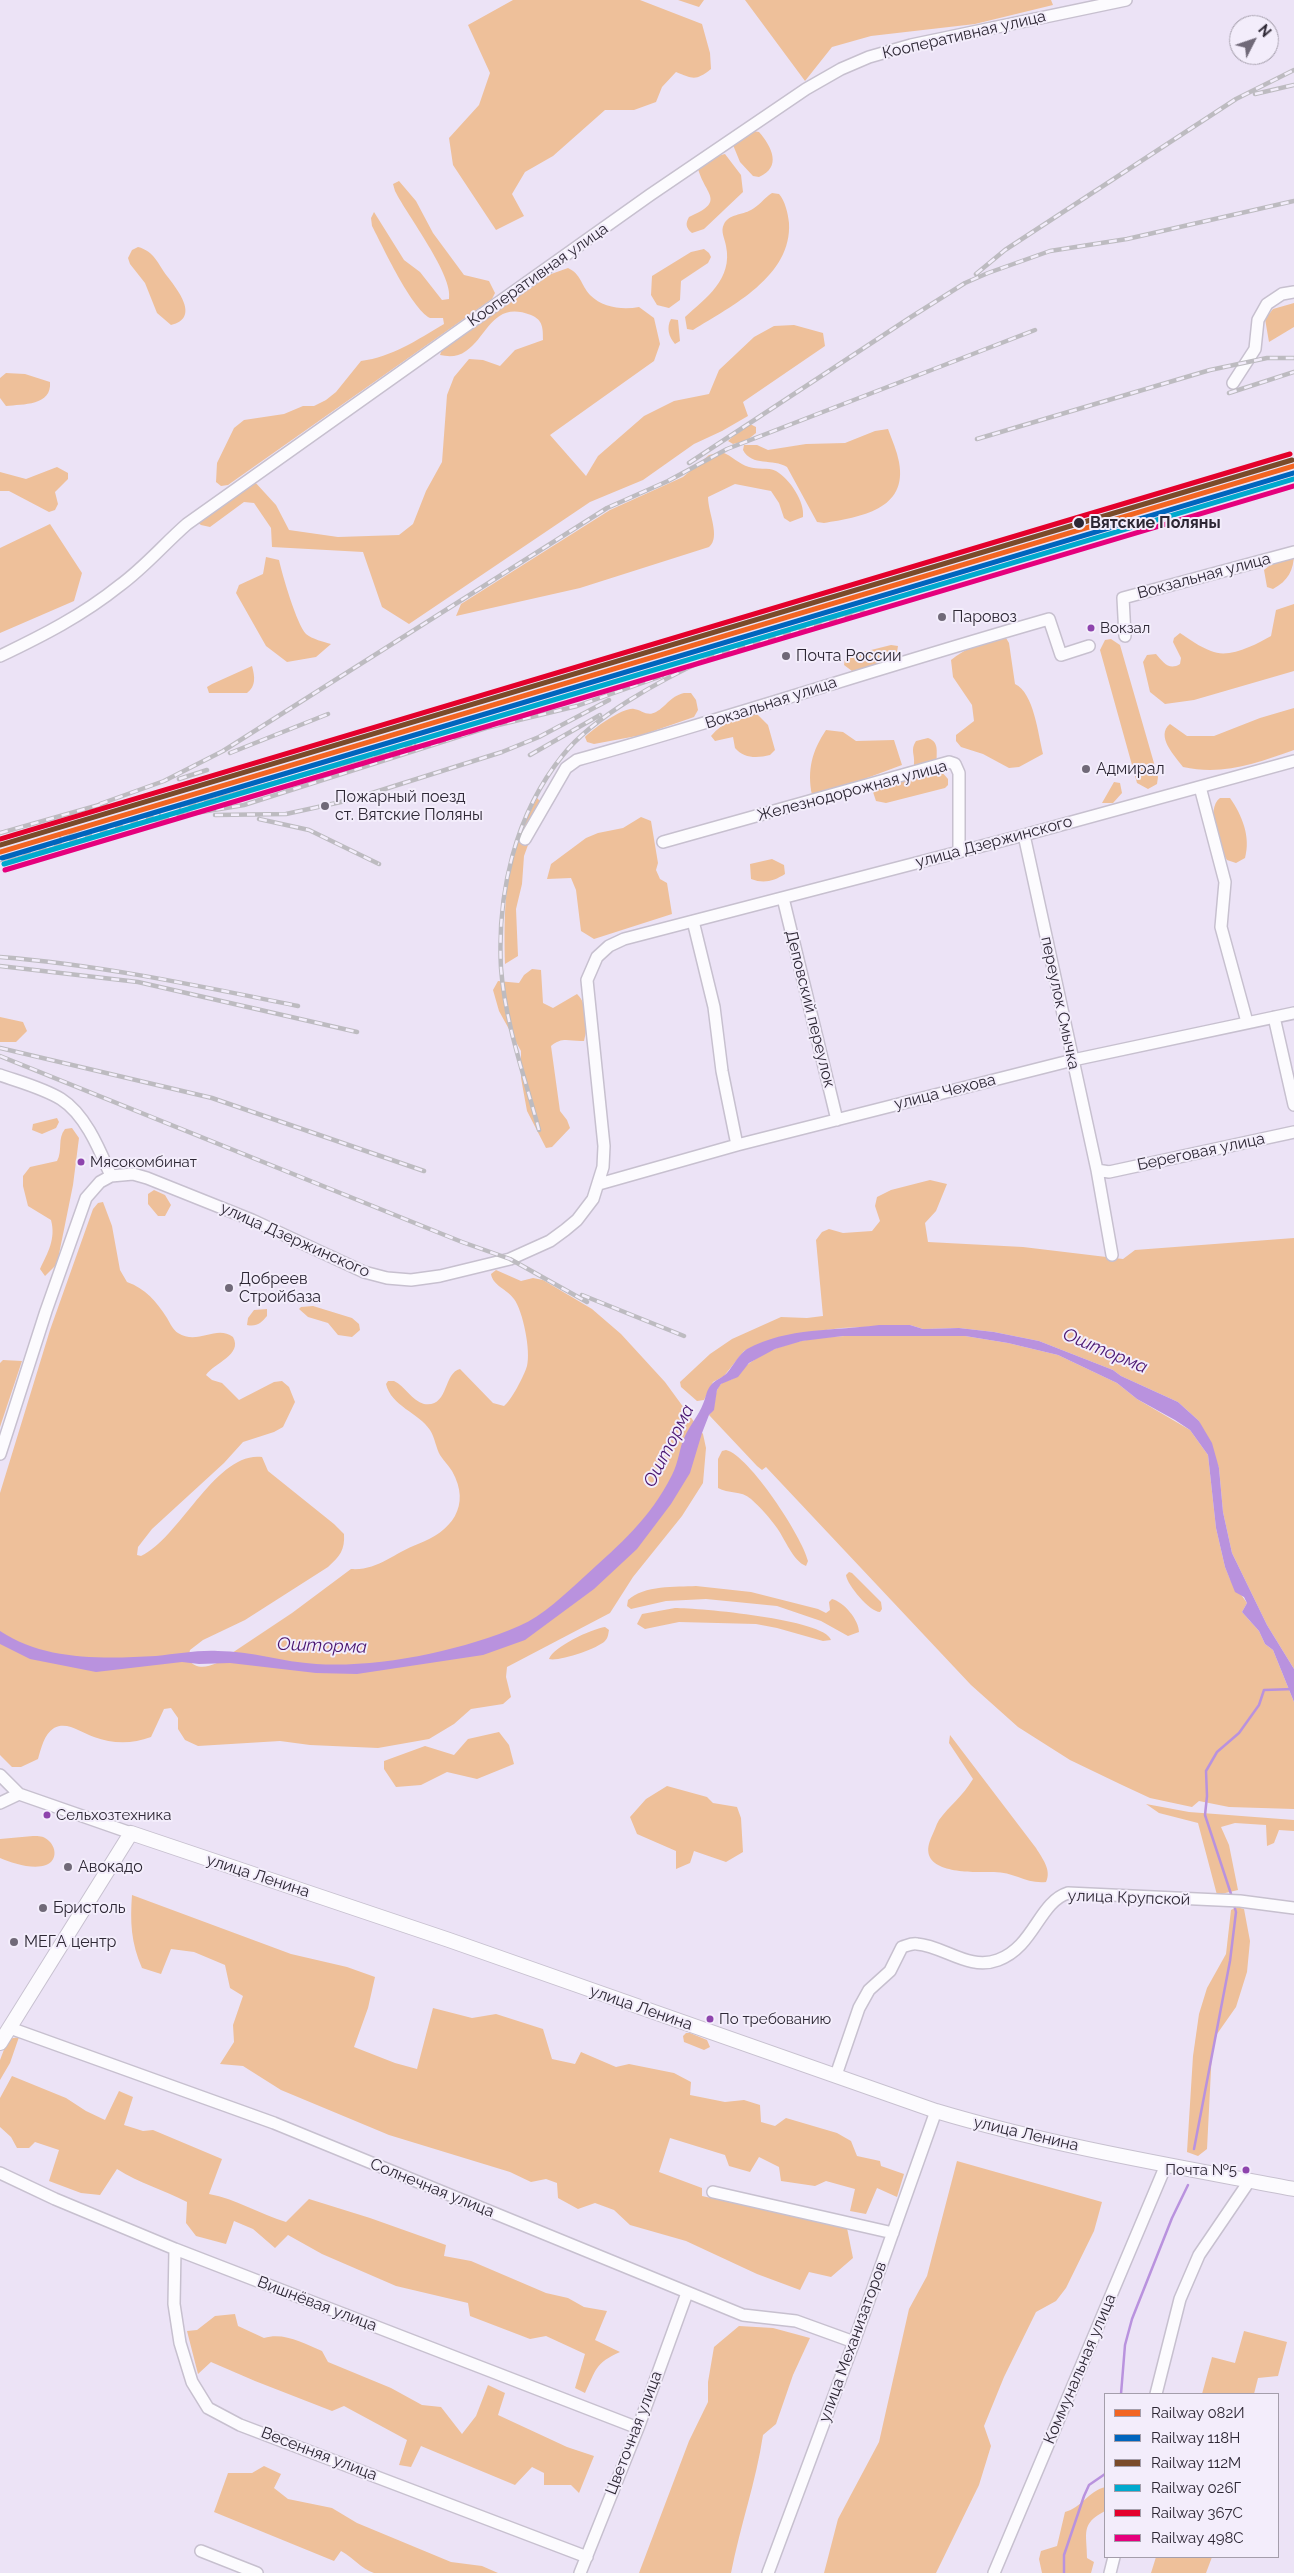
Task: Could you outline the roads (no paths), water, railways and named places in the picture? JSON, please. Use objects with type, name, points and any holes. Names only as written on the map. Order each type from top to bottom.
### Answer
[{"type":"street","name":"Кооперативная улица","points":[[0,656],[43,636],[88,610],[121,585],[187,524],[650,195],[806,89],[841,69],[869,57],[911,45],[1126,0]]},
{"type":"street","points":[[1233,383],[1255,349],[1258,320],[1267,304],[1282,294],[1294,292]]},
{"type":"street","name":"Вокзальная улица","points":[[1125,636],[1123,598],[1294,552]]},
{"type":"street","name":"Вокзальная улица","points":[[525,839],[566,768],[577,760],[702,725],[881,668],[1049,618],[1061,655],[1089,646]]},
{"type":"street","name":"улица Дзержинского","points":[[111,1176],[133,1174],[147,1178],[252,1220],[364,1272],[387,1278],[405,1280],[440,1276],[525,1254],[550,1241],[577,1220],[593,1199],[604,1167],[604,1146],[586,990],[590,971],[597,957],[616,942],[1024,835],[1294,761]]},
{"type":"street","name":"Железнодорожная улица","points":[[663,842],[949,762],[955,764],[959,773],[959,852]]},
{"type":"street","points":[[1200,787],[1225,882],[1221,927],[1247,1022]]},
{"type":"street","name":"переулок Смычка","points":[[1024,835],[1073,1060],[1103,1171],[1112,1255]]},
{"type":"street","name":"Деповский переулок","points":[[783,898],[837,1120]]},
{"type":"street","points":[[693,921],[714,1007],[722,1071],[737,1144]]},
{"type":"street","name":"улица Чехова","points":[[599,1184],[737,1144],[1073,1060],[1294,1013]]},
{"type":"street","points":[[1274,1017],[1294,1105]]},
{"type":"street","points":[[0,1075],[60,1098],[71,1107],[86,1125],[111,1176],[100,1182],[86,1198],[46,1311],[0,1454]]},
{"type":"street","name":"Береговая улица","points":[[1103,1171],[1294,1132]]},
{"type":"street","points":[[0,1775],[19,1794],[0,1803]]},
{"type":"street","name":"улица Ленина","points":[[19,1794],[430,1934],[936,2111],[982,2125],[1166,2165],[1294,2189]]},
{"type":"street","points":[[0,2043],[130,1833]]},
{"type":"street","name":"улица Крупской","points":[[836,2075],[859,2008],[869,1990],[890,1971],[902,1947],[916,1944],[972,1962],[995,1961],[1016,1950],[1028,1939],[1058,1896],[1068,1893],[1224,1902],[1240,1901],[1294,1908]]},
{"type":"street","name":"Солнечная улица","points":[[10,2028],[274,2123],[743,2315],[796,2321],[854,2342]]},
{"type":"street","name":"улица Механизаторов","points":[[768,2573],[854,2342],[936,2111]]},
{"type":"street","name":"Коммунальная улица","points":[[994,2573],[1166,2165]]},
{"type":"street","name":"Вишнёвая улица","points":[[0,2172],[55,2199],[175,2249],[638,2428]]},
{"type":"street","points":[[1156,2393],[1180,2299],[1199,2255],[1250,2180]]},
{"type":"street","points":[[713,2192],[893,2233]]},
{"type":"street","name":"Весенняя улица","points":[[175,2249],[174,2304],[180,2343],[192,2382],[208,2408],[240,2424],[587,2556]]},
{"type":"street","name":"Цветочная улица","points":[[580,2573],[638,2428],[686,2293]]},
{"type":"street","points":[[201,2551],[257,2573]]},
{"type":"street","points":[[1110,2573],[1114,2558]]},
{"type":"waterway","points":[[1232,1897],[1205,1815],[1207,1796],[1206,1771],[1217,1752],[1239,1733],[1259,1705],[1264,1690],[1294,1689]]},
{"type":"waterway","points":[[1194,2149],[1230,1961],[1236,1912],[1234,1905]]},
{"type":"waterway","points":[[1121,2393],[1125,2345],[1132,2319],[1172,2218],[1188,2185]]},
{"type":"waterway","points":[[1064,2573],[1064,2555],[1084,2496],[1089,2485],[1104,2475]]},
{"type":"railway","points":[[976,274],[1005,250],[1236,99],[1294,70]]},
{"type":"railway","points":[[1255,94],[1294,85]]},
{"type":"railway","points":[[689,463],[911,317],[965,283],[988,273],[1050,251],[1127,239],[1294,201]]},
{"type":"railway","points":[[100,804],[164,781],[223,751],[607,508],[668,481],[727,449],[1035,330]]},
{"type":"railway","points":[[977,439],[1210,370],[1267,358],[1294,358]]},
{"type":"railway","points":[[1229,393],[1294,372]]},
{"type":"railway","points":[[539,1130],[516,1050],[507,1009],[501,968],[501,940],[502,911],[506,883],[513,856],[521,829],[532,803],[546,778],[563,755],[592,727],[629,700],[670,677],[721,654],[863,612]]},
{"type":"railway","points":[[153,820],[244,805],[486,728],[577,706],[662,676]]},
{"type":"railway","points":[[215,815],[286,814],[350,800],[502,752],[539,737],[609,700]]},
{"type":"railway","points":[[230,753],[328,714]]},
{"type":"railway","points":[[530,755],[600,715]]},
{"type":"railway","points":[[181,809],[414,744]]},
{"type":"railway","points":[[179,779],[207,770]]},
{"type":"railway","points":[[0,833],[106,803]]},
{"type":"railway","points":[[92,834],[159,815]]},
{"type":"railway","points":[[259,819],[309,830],[379,864]]},
{"type":"railway","points":[[61,836],[85,827]]},
{"type":"railway","points":[[0,860],[99,832]]},
{"type":"railway","points":[[0,957],[113,971],[298,1006]]},
{"type":"railway","points":[[0,966],[138,982],[357,1032]]},
{"type":"railway","points":[[0,1048],[212,1098],[424,1171]]},
{"type":"railway","points":[[0,1056],[462,1242],[510,1259],[587,1302]]},
{"type":"railway","points":[[582,1295],[684,1336]]},
{"type":"rail line","name":"367С","points":[[0,839],[1290,454]]},
{"type":"rail line","name":"112М","points":[[0,845],[1292,460]]},
{"type":"rail line","name":"082И","points":[[0,852],[1294,466]]},
{"type":"rail line","name":"118Н","points":[[2,858],[1294,473]]},
{"type":"rail line","name":"026Г","points":[[4,864],[1294,479]]},
{"type":"rail line","name":"498С","points":[[5,870],[1294,486]]},
{"type":"place","name":"Вятские Поляны","points":[[1079,523]]},
{"type":"place","name":"Паровоз","points":[[942,617]]},
{"type":"place","name":"Вокзал","points":[[1091,628]]},
{"type":"place","name":"Почта России","points":[[786,656]]},
{"type":"place","name":"Адмирал","points":[[1086,769]]},
{"type":"place","name":"Пожарный поезд ст. Вятские Поляны","points":[[325,806]]},
{"type":"place","name":"Мясокомбинат","points":[[81,1162]]},
{"type":"place","name":"Добреев Стройбаза","points":[[229,1288]]},
{"type":"place","name":"Сельхозтехника","points":[[47,1815]]},
{"type":"place","name":"Авокадо","points":[[68,1867]]},
{"type":"place","name":"Бристоль","points":[[43,1908]]},
{"type":"place","name":"МЕГА центр","points":[[14,1942]]},
{"type":"place","name":"По требованию","points":[[710,2019]]},
{"type":"place","name":"Почта №5","points":[[1246,2170]]},
{"type":"water label","name":"Ошторма","points":[[1105,1351]]},
{"type":"water label","name":"Ошторма","points":[[669,1446]]},
{"type":"water label","name":"Ошторма","points":[[322,1646]]}]
